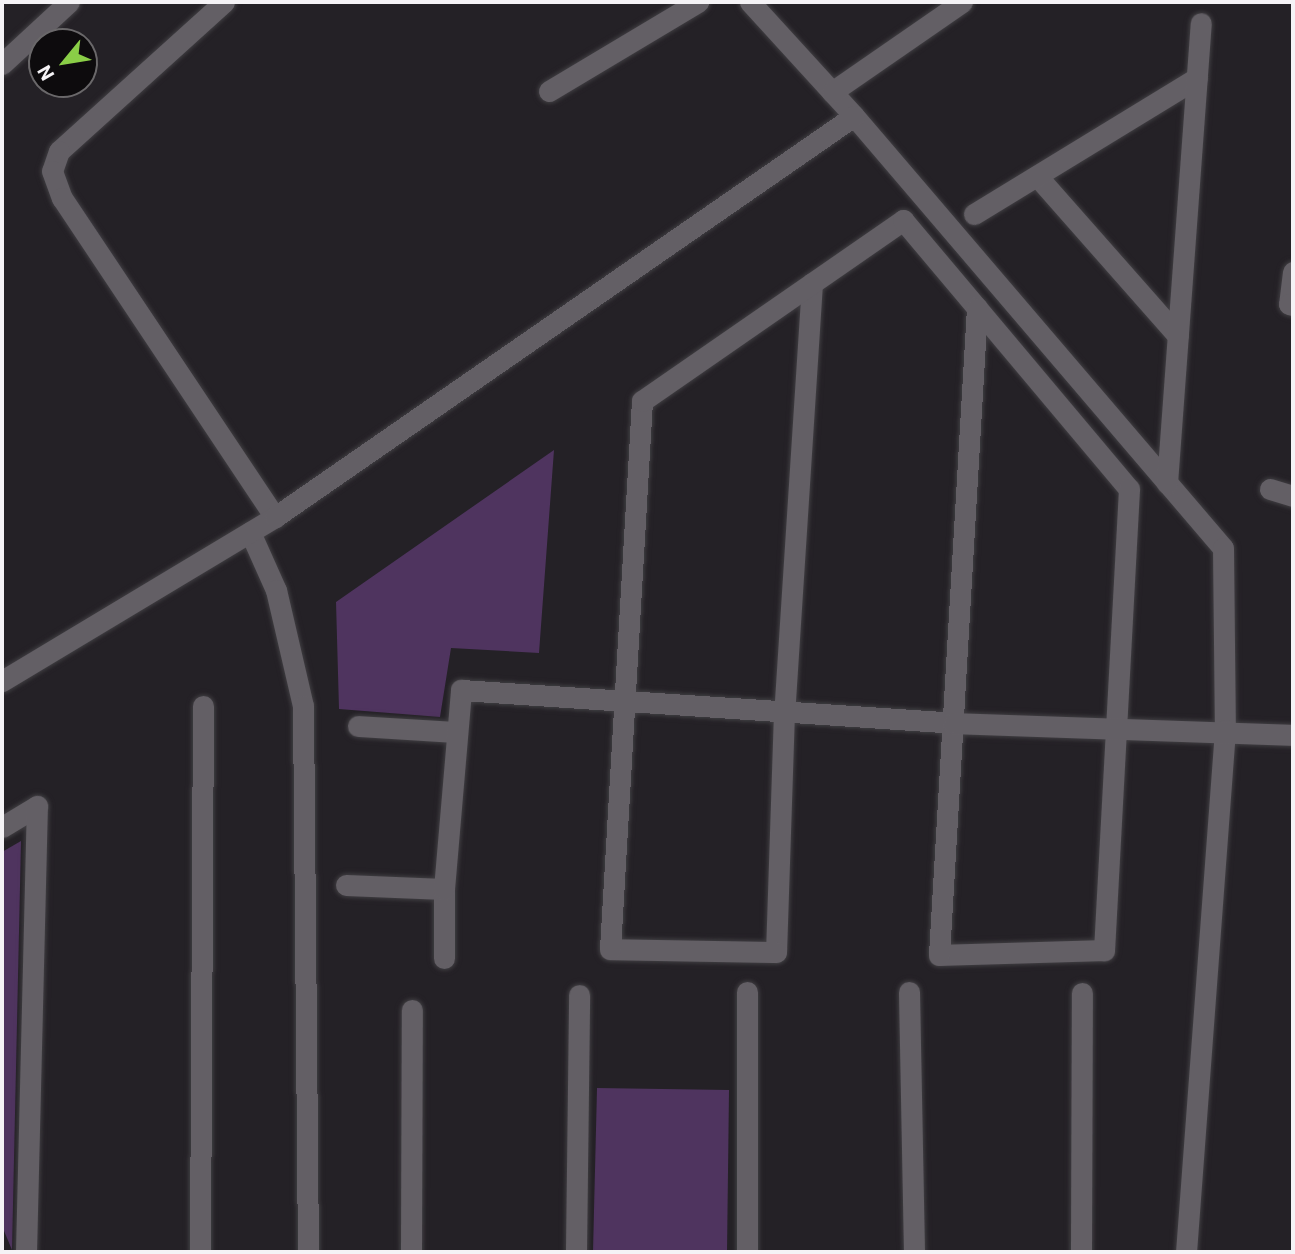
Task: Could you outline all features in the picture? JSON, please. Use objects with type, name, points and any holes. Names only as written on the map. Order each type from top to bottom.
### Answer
[{"type":"street","points":[[2,64],[69,2]]},
{"type":"street","points":[[224,2],[59,151],[52,171],[62,198],[275,517]]},
{"type":"street","points":[[549,91],[698,2]]},
{"type":"street","points":[[750,2],[854,116],[1223,548],[1225,730],[1186,1252]]},
{"type":"street","points":[[832,92],[961,2]]},
{"type":"street","points":[[1167,483],[1201,23]]},
{"type":"street","points":[[974,214],[1197,78]]},
{"type":"street","points":[[2,681],[275,517],[854,116]]},
{"type":"street","points":[[1037,176],[1178,336]]},
{"type":"street","points":[[812,283],[784,712],[776,952],[610,949],[621,701],[642,401],[812,283],[903,220],[977,308],[1129,489],[1104,950],[939,955],[977,308]]},
{"type":"street","points":[[1293,272],[1289,304],[1293,305]]},
{"type":"street","points":[[1270,489],[1293,495]]},
{"type":"street","points":[[250,531],[276,590],[303,706],[308,1252]]},
{"type":"street","points":[[444,958],[444,889],[461,690],[954,723],[1115,726],[1293,735]]},
{"type":"street","points":[[200,1252],[203,706]]},
{"type":"street","points":[[358,726],[457,732]]},
{"type":"street","points":[[2,827],[37,806],[26,1252]]},
{"type":"street","points":[[346,885],[444,889]]},
{"type":"street","points":[[747,992],[747,1252]]},
{"type":"street","points":[[909,992],[914,1252]]},
{"type":"street","points":[[1081,1252],[1083,993]]},
{"type":"street","points":[[576,1252],[579,995]]},
{"type":"street","points":[[411,1252],[412,1010]]},
{"type":"shaded area","points":[[554,450],[539,653],[451,648],[440,717],[339,709],[336,602]]},
{"type":"shaded area","points":[[21,841],[12,1250],[2,1226],[2,852]]},
{"type":"shaded area","points":[[597,1088],[729,1090],[727,1252],[593,1252]]}]
